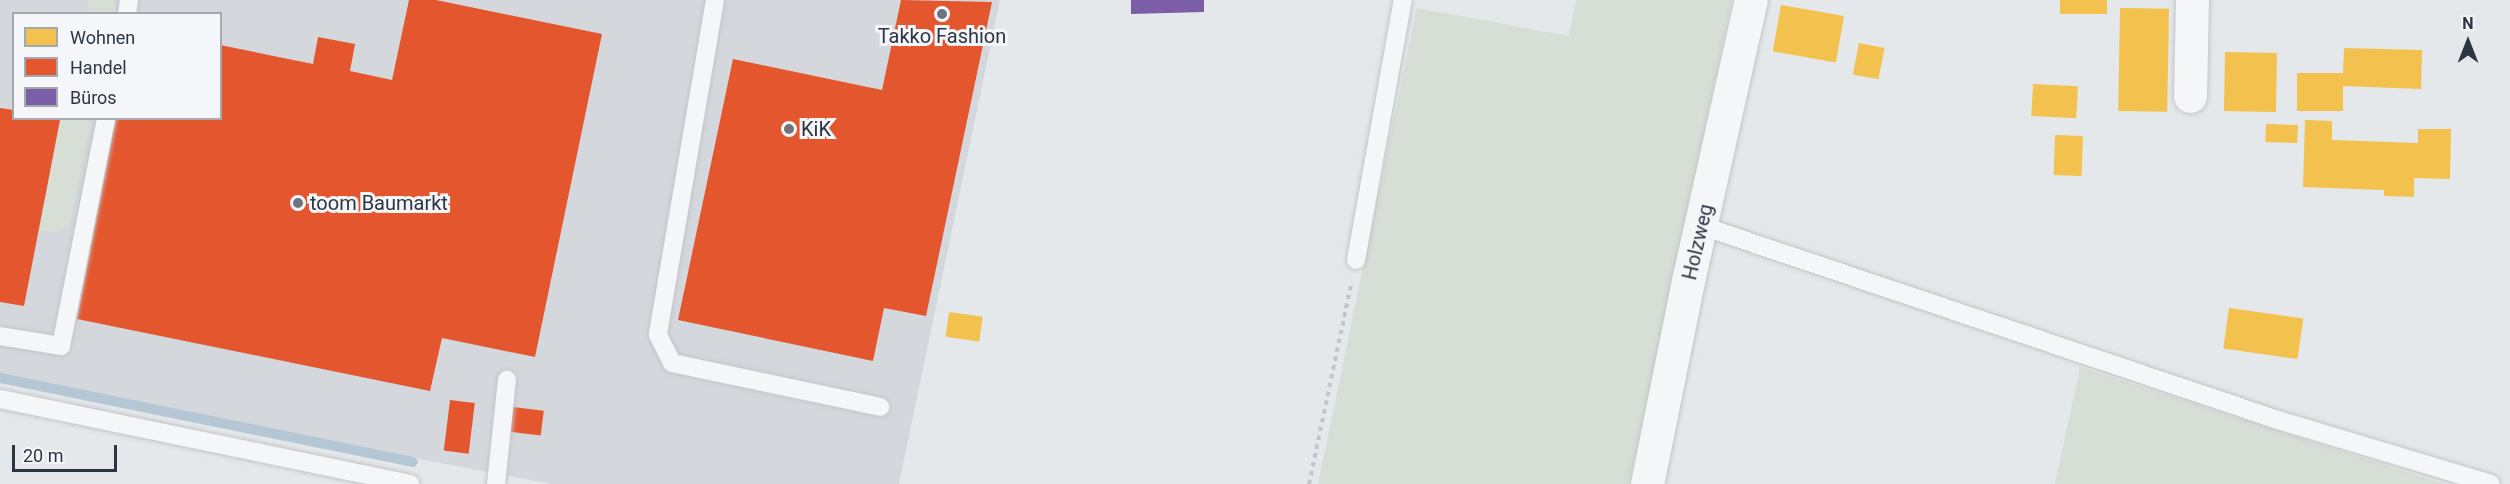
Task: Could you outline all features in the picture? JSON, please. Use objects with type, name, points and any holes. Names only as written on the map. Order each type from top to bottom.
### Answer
[{"type":"street","name":"Holzweg","points":[[1647,484],[1688,281],[1751,0]]},
{"type":"street","points":[[2190,96],[2192,0]]},
{"type":"lane","points":[[715,0],[658,335],[672,363],[880,407]]},
{"type":"lane","points":[[1356,260],[1403,0]]},
{"type":"lane","points":[[0,336],[61,346],[106,120]]},
{"type":"lane","points":[[1702,226],[2278,420],[2492,484]]},
{"type":"lane","points":[[496,484],[507,380]]},
{"type":"lane","points":[[0,399],[410,484]]},
{"type":"path","points":[[1309,484],[1356,260]]},
{"type":"shaded area","points":[[0,0],[1000,0],[899,484],[551,484],[0,379]]},
{"type":"shaded area","points":[[88,0],[115,0],[115,12],[88,12]]},
{"type":"shaded area","points":[[1576,0],[1732,0],[1629,484],[1318,484],[1417,8],[1569,36]]},
{"type":"shaded area","points":[[60,120],[91,120],[70,224],[57,232],[39,230]]},
{"type":"shaded area","points":[[2080,367],[2444,484],[2055,484]]},
{"type":"building: Wohnen","points":[[2060,0],[2107,0],[2107,14],[2060,14]]},
{"type":"building: Wohnen","points":[[1781,5],[1844,16],[1836,62],[1773,51]]},
{"type":"building: Wohnen","points":[[2120,8],[2169,9],[2167,112],[2118,111]]},
{"type":"building: Wohnen","points":[[1859,43],[1885,48],[1878,79],[1853,74]]},
{"type":"building: Wohnen","points":[[2344,48],[2422,50],[2421,89],[2343,86],[2343,111],[2297,111],[2297,73],[2343,73]]},
{"type":"building: Wohnen","points":[[2225,52],[2277,53],[2276,112],[2224,111]]},
{"type":"building: Wohnen","points":[[2033,84],[2078,86],[2076,118],[2031,116]]},
{"type":"building: Wohnen","points":[[2305,120],[2332,121],[2332,140],[2418,143],[2418,129],[2451,129],[2450,179],[2414,178],[2414,197],[2384,196],[2384,190],[2303,187]]},
{"type":"building: Wohnen","points":[[2266,124],[2298,125],[2297,143],[2265,142]]},
{"type":"building: Wohnen","points":[[2055,135],[2083,136],[2082,176],[2054,175]]},
{"type":"building: Wohnen","points":[[2229,308],[2303,318],[2298,359],[2223,349]]},
{"type":"building: Wohnen","points":[[949,312],[983,317],[979,341],[946,337]]},
{"type":"building: Handel","points":[[409,0],[436,0],[602,34],[535,357],[442,338],[430,391],[77,319],[116,120],[222,120],[222,45],[313,64],[318,37],[355,44],[350,71],[392,80]]},
{"type":"building: Handel","points":[[901,0],[992,2],[926,316],[884,308],[873,361],[678,320],[733,59],[882,90]]},
{"type":"building: Handel","points":[[0,108],[12,110],[12,120],[60,120],[24,306],[0,302]]},
{"type":"building: Handel","points":[[450,400],[475,403],[469,454],[444,451]]},
{"type":"building: Handel","points":[[513,407],[544,411],[541,436],[510,432]]},
{"type":"building: Büros","points":[[1131,0],[1204,0],[1204,12],[1131,14]]},
{"type":"waterway","points":[[0,378],[413,462]]},
{"type":"place","name":"Takko Fashion","points":[[942,14]]},
{"type":"place","name":"KiK","points":[[789,129]]},
{"type":"place","name":"toom Baumarkt","points":[[298,203]]}]
